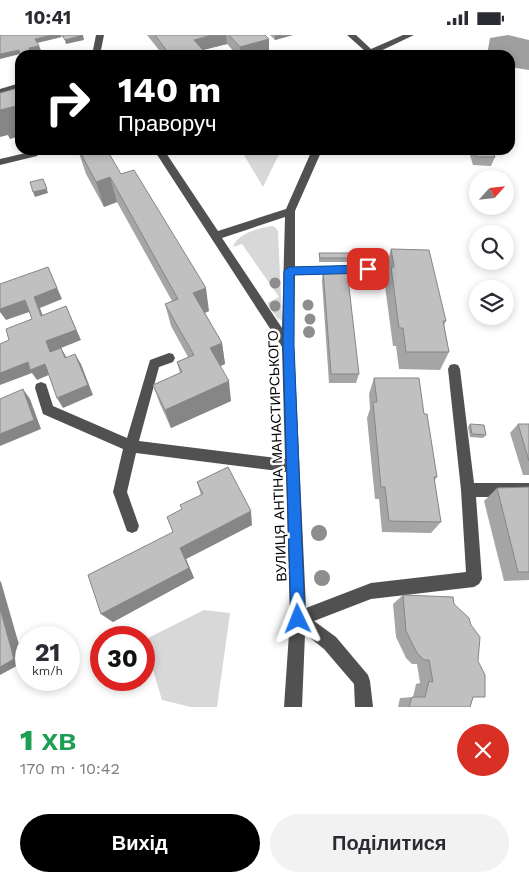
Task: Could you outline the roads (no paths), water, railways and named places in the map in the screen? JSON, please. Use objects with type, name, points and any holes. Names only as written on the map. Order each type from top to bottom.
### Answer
[{"type":"street","points":[[97,50],[100,35]]},
{"type":"street","points":[[351,35],[366,50]]},
{"type":"street","points":[[376,50],[410,35]]},
{"type":"street","points":[[0,92],[15,88]]},
{"type":"street","points":[[0,162],[30,155]]},
{"type":"street","points":[[162,155],[288,345]]},
{"type":"street","name":"ВУЛИЦЯ АНТІНА МАНАСТИРСЬКОГО","points":[[293,707],[298,619],[288,345],[290,211],[314,155]]},
{"type":"street","points":[[216,236],[290,211]]},
{"type":"street","points":[[289,271],[368,269]]},
{"type":"street","points":[[132,526],[120,492],[130,446],[154,364],[168,358]]},
{"type":"street","points":[[298,619],[371,591],[474,579],[468,490],[454,369]]},
{"type":"street","points":[[41,388],[48,410],[130,446],[259,461],[293,467]]},
{"type":"street","points":[[468,490],[529,490]]},
{"type":"street","points":[[298,619],[330,643],[362,681],[364,707]]}]
